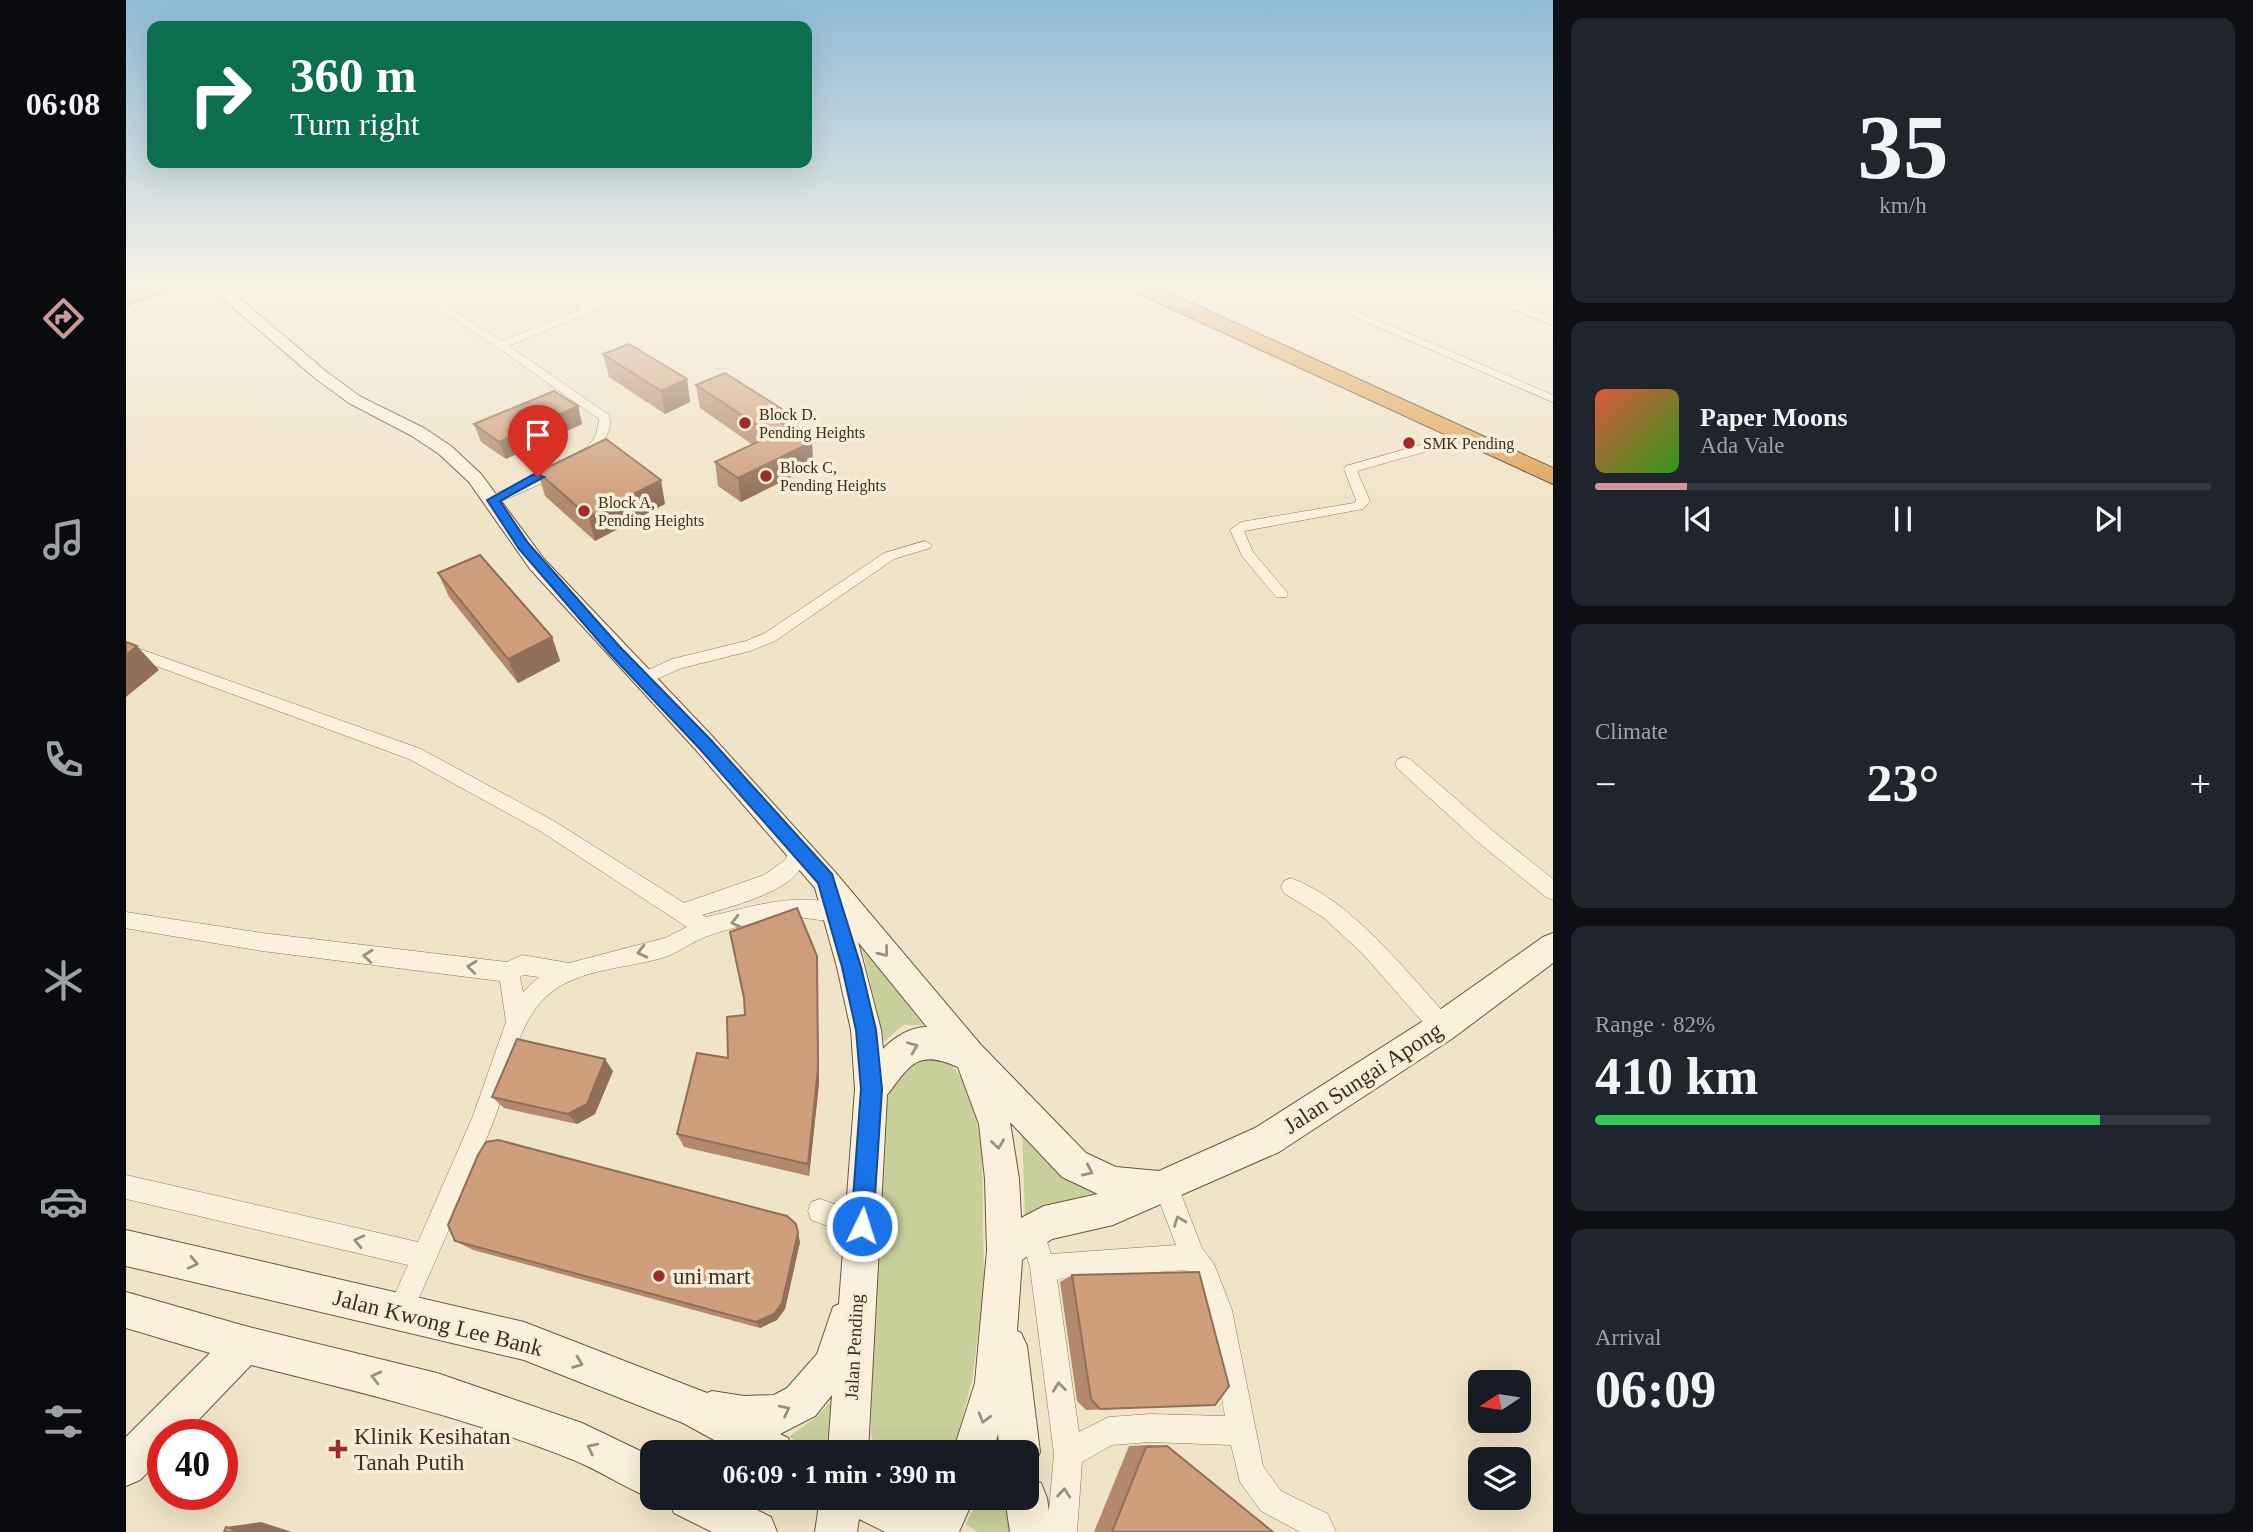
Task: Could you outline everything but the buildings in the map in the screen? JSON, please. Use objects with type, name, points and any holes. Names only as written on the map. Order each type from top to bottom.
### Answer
[{"type":"highway","points":[[1292,357],[1553,477]]},
{"type":"highway","points":[[1324,357],[1553,461]]},
{"type":"street","name":"Jalan Pending","points":[[300,357],[355,400],[418,432],[445,450],[493,500],[537,564],[825,880],[852,967],[866,1030],[871,1089],[849,1440]]},
{"type":"street","points":[[493,500],[584,454],[597,442],[604,430],[605,418],[598,411],[519,357]]},
{"type":"street","points":[[1456,357],[1553,399]]},
{"type":"street","points":[[1281,594],[1247,553],[1237,530],[1246,525],[1358,506],[1363,501],[1362,495],[1350,469],[1463,437]]},
{"type":"street","points":[[643,679],[678,663],[750,646],[770,638],[889,556],[925,545]]},
{"type":"street","points":[[126,649],[415,754],[547,826],[704,927]]},
{"type":"street","points":[[1404,764],[1486,837],[1553,891]]},
{"type":"street","points":[[684,912],[771,881],[792,867],[800,851]]},
{"type":"street","points":[[825,880],[970,1056],[1074,1165],[1115,1184],[1162,1186],[1193,1257],[1205,1273],[1219,1310],[1250,1472],[1272,1501],[1317,1525],[1321,1532]]},
{"type":"street","points":[[1291,887],[1331,912],[1369,946],[1442,1027]]},
{"type":"street","points":[[400,1311],[484,1115],[517,1024],[540,989],[565,971],[686,939],[704,927],[792,908],[834,912]]},
{"type":"street","points":[[130,920],[262,942],[509,972],[522,965],[565,971]]},
{"type":"street","name":"Jalan Sungai Apong","points":[[1018,1241],[1044,1223],[1113,1208],[1267,1140],[1442,1027],[1553,947]]},
{"type":"street","points":[[509,972],[517,1024]]},
{"type":"street","points":[[871,1089],[901,1052],[920,1042],[942,1044],[970,1056],[995,1124],[1002,1179],[1018,1241],[1043,1267],[1068,1454],[1062,1532]]},
{"type":"street","points":[[126,1187],[425,1256]]},
{"type":"street","points":[[820,1211],[862,1226]]},
{"type":"street","points":[[977,1440],[994,1383],[1002,1297],[1018,1241]]},
{"type":"street","name":"Jalan Kwong Lee Bank","points":[[126,1248],[524,1341],[695,1408],[752,1440]]},
{"type":"street","points":[[1043,1267],[1193,1257]]},
{"type":"street","points":[[695,1408],[744,1416],[778,1415],[801,1402],[832,1365],[857,1282]]},
{"type":"street","points":[[1002,1297],[1019,1440]]},
{"type":"street","points":[[126,1310],[245,1345],[437,1392],[582,1443],[640,1472]]},
{"type":"street","points":[[126,1466],[245,1345]]},
{"type":"street","points":[[1068,1454],[1109,1431],[1150,1428],[1242,1431]]},
{"type":"street","points":[[713,1510],[756,1532]]},
{"type":"street","points":[[836,1532],[839,1510]]},
{"type":"street","points":[[884,1510],[929,1532]]},
{"type":"street","points":[[938,1532],[948,1510]]},
{"type":"street","points":[[1028,1510],[1031,1532]]},
{"type":"green space","points":[[853,932],[923,1025],[903,1025],[884,1042],[863,953]]},
{"type":"green space","points":[[929,1058],[951,1063],[971,1092],[982,1150],[984,1286],[972,1381],[956,1440],[873,1440],[871,1385],[885,1114],[892,1083],[901,1071]]},
{"type":"green space","points":[[1022,1129],[1075,1181],[1104,1198],[1025,1217]]},
{"type":"green space","points":[[834,1398],[828,1440],[794,1440],[789,1437],[815,1418]]},
{"type":"green space","points":[[972,1510],[1014,1510],[1015,1532],[977,1532],[966,1524]]},
{"type":"place","name":"Block D. Pending Heights","points":[[745,423]]},
{"type":"place","name":"SMK Pending","points":[[1409,443]]},
{"type":"place","name":"Block C, Pending Heights","points":[[766,476]]},
{"type":"place","name":"Block A, Pending Heights","points":[[584,511]]},
{"type":"place","name":"uni mart","points":[[659,1276]]},
{"type":"place","name":"Klinik Kesihatan Tanah Putih","points":[[338,1449]]},
{"type":"route","points":[[538,477],[493,500],[523,546],[615,650],[704,743],[825,880],[852,967],[866,1030],[871,1089],[862,1226]]}]
